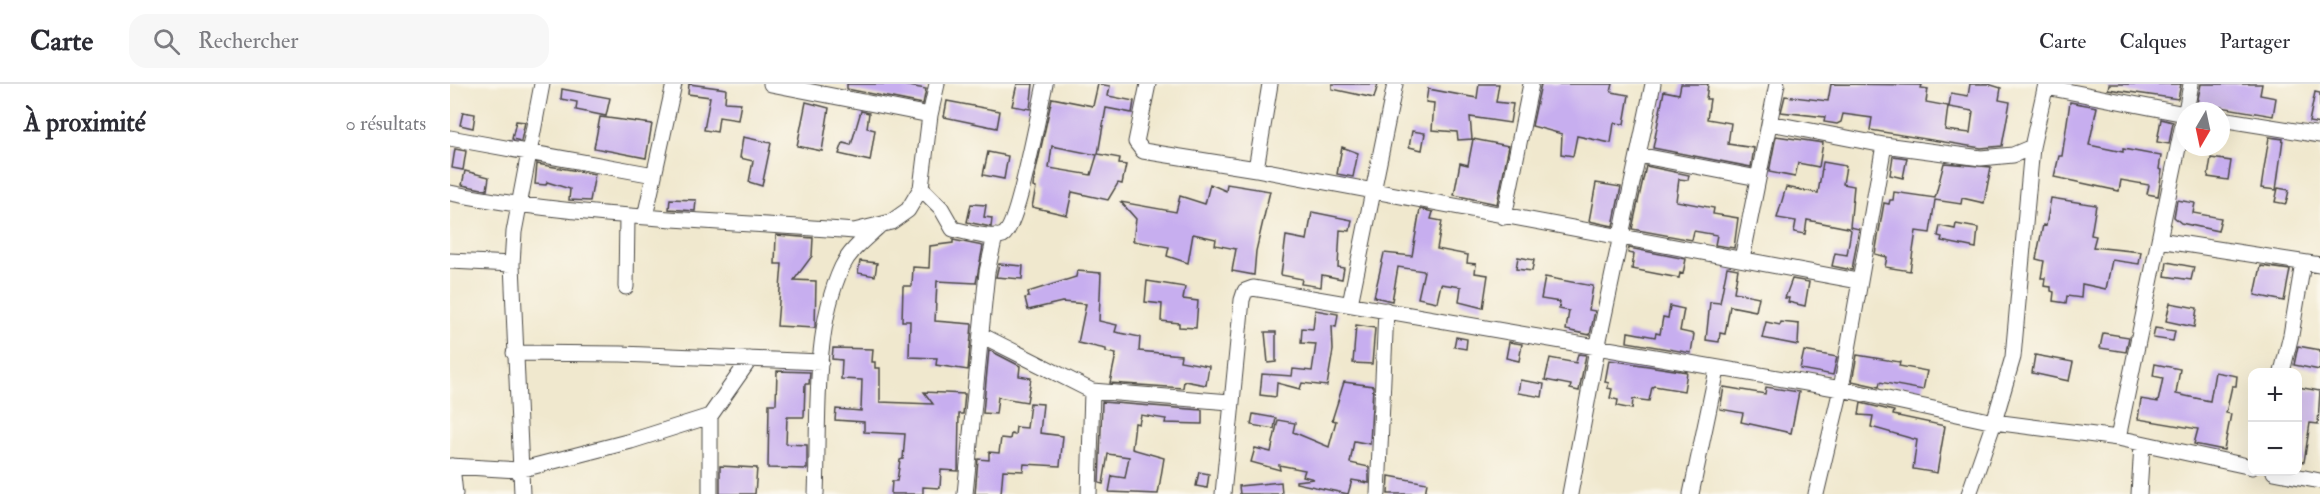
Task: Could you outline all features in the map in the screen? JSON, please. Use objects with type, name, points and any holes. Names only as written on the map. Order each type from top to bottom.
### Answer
[{"type":"street","points":[[522,494],[519,470],[512,264],[519,206],[542,84]]},
{"type":"street","points":[[645,217],[674,84]]},
{"type":"street","points":[[771,84],[808,88],[930,115]]},
{"type":"street","points":[[450,193],[519,206],[627,217],[854,231],[891,222],[908,210],[921,188],[930,115],[937,84]]},
{"type":"street","points":[[921,188],[941,207],[953,230],[995,236],[1004,234],[1011,227],[1021,195],[1045,84]]},
{"type":"street","points":[[1148,84],[1136,142],[1143,151],[1256,169],[1373,193],[1621,236],[1858,281]]},
{"type":"street","points":[[1256,169],[1270,84]]},
{"type":"street","points":[[1350,304],[1395,84]]},
{"type":"street","points":[[1504,217],[1531,84]]},
{"type":"street","points":[[1570,494],[1597,349],[1653,84]]},
{"type":"street","points":[[1742,259],[1777,84]]},
{"type":"street","points":[[2187,102],[2191,84]]},
{"type":"street","points":[[1969,494],[2013,357],[2032,147],[2046,85],[2176,111]]},
{"type":"street","points":[[2230,120],[2320,135]]},
{"type":"street","points":[[1770,123],[1884,145],[1991,158],[2013,155],[2032,147]]},
{"type":"street","points":[[450,138],[654,175]]},
{"type":"street","points":[[1816,494],[1841,389],[1858,281],[1884,145]]},
{"type":"street","points":[[1638,155],[1758,178]]},
{"type":"street","points":[[2118,438],[2176,156]]},
{"type":"street","points":[[626,287],[627,217]]},
{"type":"street","points":[[816,494],[821,362],[827,316],[842,267],[855,249],[880,225]]},
{"type":"street","points":[[965,494],[987,272],[995,236]]},
{"type":"street","points":[[2159,240],[2320,265]]},
{"type":"street","points":[[450,261],[512,264]]},
{"type":"street","points":[[2283,368],[2303,263]]},
{"type":"street","points":[[1223,494],[1230,402],[1245,291],[1253,288],[1717,370],[1841,389],[1994,422],[2118,438],[2248,466]]},
{"type":"street","points":[[1378,494],[1386,310]]},
{"type":"street","points":[[981,335],[1092,391],[1230,402]]},
{"type":"street","points":[[514,353],[821,362]]},
{"type":"street","points":[[710,494],[710,416],[750,359]]},
{"type":"street","points":[[1691,494],[1717,370]]},
{"type":"street","points":[[1089,494],[1092,391]]},
{"type":"street","points":[[455,494],[451,466],[519,470],[631,441],[710,416]]},
{"type":"street","points":[[2139,494],[2142,444]]},
{"type":"street","points":[[2297,476],[2320,481]]},
{"type":"building","points":[[689,84],[726,89],[725,102],[741,103],[738,120],[719,117],[717,132],[704,130],[710,97],[688,94]]},
{"type":"building","points":[[847,84],[898,84],[926,89],[923,104],[847,89]]},
{"type":"building","points":[[1017,84],[1033,84],[1030,109],[1012,106]]},
{"type":"building","points":[[1098,84],[1110,86],[1108,96],[1134,101],[1132,113],[1106,108],[1098,154],[1120,158],[1119,164],[1126,165],[1122,184],[1118,183],[1108,200],[1072,192],[1067,215],[1032,207],[1036,188],[1033,187],[1034,179],[1052,98],[1093,106]],"holes":[[[1052,146],[1097,155],[1091,175],[1049,168]]]},
{"type":"building","points":[[1332,84],[1378,84],[1374,98],[1332,89]]},
{"type":"building","points":[[1479,84],[1499,84],[1496,102],[1513,104],[1510,123],[1470,117],[1472,139],[1458,140],[1457,132],[1432,130],[1434,103],[1426,102],[1428,89],[1477,98]]},
{"type":"building","points":[[1541,84],[1613,84],[1611,92],[1629,95],[1624,124],[1614,123],[1611,143],[1577,136],[1573,156],[1561,154],[1562,134],[1532,126]]},
{"type":"building","points":[[1681,84],[1708,84],[1706,99],[1710,99],[1707,119],[1731,123],[1728,144],[1754,148],[1751,167],[1653,148],[1664,91],[1679,94]]},
{"type":"building","points":[[1831,84],[1922,85],[1921,88],[1928,89],[1926,102],[1948,106],[1945,130],[1970,133],[1973,111],[1949,107],[1951,93],[1968,96],[1970,84],[1988,84],[2001,88],[1999,100],[2010,102],[2002,146],[1981,148],[1870,130],[1872,118],[1843,114],[1841,122],[1837,124],[1824,122],[1825,117],[1781,112],[1785,96],[1828,101]]},
{"type":"building","points":[[2109,84],[2181,84],[2178,99],[2108,89]]},
{"type":"building","points":[[2201,84],[2262,84],[2260,95],[2276,98],[2273,116],[2230,109],[2230,102],[2197,102]]},
{"type":"building","points":[[562,89],[610,98],[606,116],[576,110],[577,102],[561,99]]},
{"type":"building","points":[[2315,92],[2320,93],[2320,124],[2309,122]]},
{"type":"building","points":[[947,101],[1000,111],[997,128],[944,117]]},
{"type":"building","points":[[806,102],[829,108],[822,151],[797,146]]},
{"type":"building","points":[[2070,102],[2097,107],[2089,145],[2161,156],[2159,169],[2162,170],[2158,196],[2147,194],[2149,185],[2121,180],[2119,191],[2054,177],[2059,156],[2062,156]]},
{"type":"building","points":[[861,111],[869,113],[867,128],[875,130],[870,161],[839,154],[843,143],[851,145]]},
{"type":"building","points":[[463,112],[475,114],[473,128],[460,125]]},
{"type":"building","points":[[600,117],[652,124],[646,158],[594,148]]},
{"type":"building","points":[[2161,119],[2173,122],[2169,144],[2157,142]]},
{"type":"building","points":[[516,121],[525,122],[521,141],[512,139]]},
{"type":"building","points":[[1412,131],[1425,133],[1422,150],[1409,147]]},
{"type":"building","points":[[1776,136],[1823,143],[1819,167],[1798,163],[1795,177],[1769,172]]},
{"type":"building","points":[[743,137],[771,143],[762,186],[749,182],[753,161],[740,158]]},
{"type":"building","points":[[2269,137],[2283,139],[2276,190],[2261,188]]},
{"type":"building","points":[[1473,139],[1509,146],[1497,204],[1454,195],[1460,163],[1468,165]]},
{"type":"building","points":[[1342,147],[1358,153],[1353,177],[1337,174]]},
{"type":"building","points":[[455,149],[466,151],[463,170],[452,168]]},
{"type":"building","points":[[988,152],[1008,156],[1004,179],[983,175]]},
{"type":"building","points":[[1893,156],[1907,158],[1903,178],[1890,175]]},
{"type":"building","points":[[2211,158],[2231,161],[2228,180],[2208,177]]},
{"type":"building","points":[[1823,162],[1846,166],[1843,184],[1854,186],[1850,227],[1859,229],[1852,270],[1832,266],[1835,253],[1847,255],[1851,230],[1807,220],[1805,234],[1794,232],[1796,221],[1777,218],[1786,187],[1818,193]]},
{"type":"building","points":[[1944,163],[1991,167],[1984,203],[1962,198],[1961,204],[1935,200],[1930,233],[1916,231],[1910,271],[1885,267],[1887,257],[1875,254],[1884,203],[1889,204],[1890,200],[1893,200],[1894,192],[1935,198]]},
{"type":"building","points":[[537,164],[595,174],[590,201],[569,200],[570,189],[547,182],[546,185],[535,184]]},
{"type":"building","points":[[1646,166],[1689,175],[1688,180],[1679,179],[1676,201],[1714,208],[1713,214],[1738,218],[1734,248],[1715,245],[1717,235],[1694,231],[1692,240],[1632,229]]},
{"type":"building","points":[[465,171],[489,177],[487,190],[462,185]]},
{"type":"building","points":[[1596,183],[1621,187],[1613,226],[1589,221]]},
{"type":"building","points":[[1210,184],[1226,191],[1227,184],[1270,191],[1256,251],[1254,275],[1232,271],[1236,249],[1215,245],[1216,239],[1193,234],[1188,263],[1167,256],[1169,247],[1133,241],[1136,219],[1121,202],[1176,212],[1180,196],[1205,204]]},
{"type":"building","points":[[2278,188],[2289,190],[2286,204],[2275,202]]},
{"type":"building","points":[[2051,198],[2096,205],[2091,235],[2096,236],[2093,247],[2141,252],[2139,264],[2112,260],[2106,289],[2082,284],[2081,298],[2067,296],[2066,303],[2053,301],[2054,292],[2051,291],[2051,287],[2044,286],[2045,278],[2041,278],[2044,261],[2036,259],[2043,225],[2046,226]]},
{"type":"building","points":[[670,199],[696,200],[695,211],[669,209]]},
{"type":"building","points":[[2177,200],[2195,203],[2193,213],[2221,218],[2218,231],[2181,223],[2174,217]]},
{"type":"building","points":[[971,204],[986,205],[984,217],[992,218],[991,227],[967,222]]},
{"type":"building","points":[[1420,209],[1433,212],[1431,219],[1442,221],[1437,249],[1468,255],[1467,263],[1476,264],[1475,273],[1488,275],[1483,308],[1459,302],[1461,287],[1441,284],[1437,302],[1418,298],[1424,271],[1398,267],[1392,301],[1374,297],[1384,253],[1412,256]]},
{"type":"building","points":[[1312,212],[1352,220],[1350,231],[1340,230],[1338,267],[1344,268],[1342,279],[1322,275],[1321,287],[1301,284],[1302,279],[1281,275],[1286,236],[1307,240]]},
{"type":"building","points":[[1956,224],[1978,228],[1976,248],[1941,241],[1942,237],[1938,236],[1940,226],[1955,229]]},
{"type":"building","points":[[776,235],[813,238],[812,256],[794,280],[816,281],[815,328],[777,326],[782,264],[775,264]]},
{"type":"building","points":[[953,240],[983,246],[976,283],[937,281],[935,321],[972,324],[968,370],[936,365],[937,358],[909,357],[910,321],[902,321],[903,286],[912,286],[913,267],[929,268],[930,246],[953,243]]},
{"type":"building","points":[[1629,248],[1686,259],[1683,274],[1680,273],[1679,278],[1632,269],[1634,254],[1628,253]]},
{"type":"building","points":[[1518,257],[1534,260],[1532,271],[1516,269]]},
{"type":"building","points":[[860,261],[877,263],[875,276],[858,273]]},
{"type":"building","points":[[2167,262],[2194,267],[2191,280],[2165,276]]},
{"type":"building","points":[[999,264],[1023,266],[1022,279],[996,277]]},
{"type":"building","points":[[2261,266],[2290,270],[2284,301],[2255,295]]},
{"type":"building","points":[[1727,267],[1738,269],[1734,292],[1759,297],[1756,311],[1730,306],[1725,334],[1720,333],[1719,342],[1706,340],[1710,302],[1720,303]]},
{"type":"building","points":[[1077,271],[1101,273],[1099,321],[1117,325],[1115,332],[1140,337],[1139,351],[1181,355],[1180,361],[1209,366],[1206,385],[1184,381],[1183,388],[1110,383],[1116,354],[1106,352],[1106,349],[1078,343],[1086,304],[1062,302],[1028,310],[1025,298],[1029,297],[1028,292],[1076,277]]},
{"type":"building","points":[[1545,277],[1593,286],[1589,310],[1595,311],[1590,335],[1566,330],[1569,311],[1559,309],[1560,302],[1541,299]]},
{"type":"building","points":[[1792,279],[1809,282],[1805,306],[1788,302],[1789,298],[1785,298]]},
{"type":"building","points":[[1147,281],[1185,287],[1183,299],[1198,301],[1196,328],[1179,327],[1179,323],[1161,321],[1162,304],[1145,302]]},
{"type":"building","points":[[2170,303],[2197,308],[2194,327],[2166,321]]},
{"type":"building","points":[[1670,306],[1684,309],[1680,331],[1694,334],[1691,353],[1627,342],[1628,332],[1655,337],[1656,333],[1660,334],[1663,317],[1668,318]]},
{"type":"building","points":[[1315,310],[1338,314],[1336,327],[1332,326],[1333,350],[1327,386],[1302,383],[1300,389],[1277,383],[1276,397],[1260,395],[1262,374],[1292,376],[1293,369],[1312,371],[1316,344],[1301,343],[1302,328],[1313,329]]},
{"type":"building","points":[[1766,322],[1780,325],[1781,322],[1799,324],[1798,345],[1762,338]]},
{"type":"building","points":[[1356,325],[1375,328],[1372,364],[1353,363]]},
{"type":"building","points":[[2155,328],[2175,331],[2173,341],[2153,338]]},
{"type":"building","points":[[1265,332],[1276,332],[1276,362],[1268,363]]},
{"type":"building","points":[[2103,333],[2129,337],[2126,352],[2100,348]]},
{"type":"building","points":[[1456,337],[1467,339],[1466,349],[1454,347]]},
{"type":"building","points":[[1509,342],[1522,344],[1519,361],[1506,358]]},
{"type":"building","points":[[2298,346],[2320,350],[2320,370],[2294,365]]},
{"type":"building","points":[[833,348],[873,349],[872,362],[875,362],[875,368],[880,368],[880,402],[933,404],[924,392],[965,394],[963,414],[959,414],[958,471],[941,470],[940,488],[923,487],[923,494],[891,494],[892,481],[897,481],[900,460],[903,459],[905,434],[864,432],[864,422],[835,420],[836,409],[861,411],[862,380],[841,379],[842,360],[832,359]]},
{"type":"building","points":[[989,350],[1020,366],[1019,376],[1031,378],[1027,402],[998,397],[996,414],[983,413]]},
{"type":"building","points":[[1804,351],[1837,357],[1833,375],[1800,369]]},
{"type":"building","points":[[1578,354],[1586,355],[1579,391],[1570,389],[1571,385],[1545,380],[1550,358],[1576,363]]},
{"type":"building","points":[[1857,355],[1900,362],[1899,366],[1927,371],[1923,390],[1880,382],[1879,387],[1852,381]]},
{"type":"building","points":[[2035,355],[2073,362],[2069,381],[2032,373]]},
{"type":"building","points":[[1609,360],[1687,372],[1684,391],[1654,386],[1649,401],[1633,399],[1632,409],[1617,406],[1618,400],[1610,398],[1612,389],[1607,388],[1609,383],[1605,382]]},
{"type":"building","points":[[2155,364],[2180,369],[2176,394],[2210,401],[2215,372],[2237,376],[2236,386],[2232,386],[2226,413],[2231,414],[2224,450],[2194,444],[2198,429],[2138,419],[2141,399],[2158,402],[2163,378],[2153,376]]},
{"type":"building","points":[[777,371],[810,372],[809,384],[805,384],[804,417],[787,417],[786,444],[807,445],[807,469],[768,468],[769,404],[776,404]]},
{"type":"building","points":[[1520,380],[1544,384],[1542,397],[1518,393]]},
{"type":"building","points":[[1344,382],[1373,386],[1370,444],[1354,441],[1350,463],[1369,467],[1369,483],[1352,480],[1348,494],[1296,483],[1296,481],[1314,479],[1303,476],[1305,470],[1279,465],[1280,470],[1251,462],[1255,448],[1271,452],[1278,420],[1295,423],[1293,432],[1329,447],[1336,421],[1332,420]]},
{"type":"building","points":[[1724,387],[1765,394],[1766,387],[1799,392],[1791,433],[1741,422],[1743,413],[1720,409]]},
{"type":"building","points":[[2302,388],[2320,391],[2318,424],[2310,423],[2304,462],[2302,462]]},
{"type":"building","points":[[1102,402],[1202,410],[1202,424],[1165,423],[1166,419],[1141,415],[1139,424],[1135,423],[1132,449],[1164,458],[1158,494],[1109,492],[1112,476],[1125,478],[1129,457],[1108,454],[1103,484],[1099,483]]},
{"type":"building","points":[[1030,403],[1043,404],[1040,433],[1063,436],[1060,466],[1024,464],[1023,471],[1003,470],[1001,494],[975,494],[978,459],[989,460],[989,452],[999,453],[1001,438],[1010,439],[1011,434],[1015,435],[1016,427],[1027,428]]},
{"type":"building","points":[[1861,403],[1894,411],[1893,415],[1945,426],[1937,473],[1913,469],[1917,440],[1871,427],[1873,416],[1859,415]]},
{"type":"building","points":[[1253,414],[1276,418],[1274,429],[1251,425]]},
{"type":"building","points":[[720,466],[757,468],[755,494],[720,494]]},
{"type":"building","points":[[1199,472],[1209,474],[1207,488],[1196,486]]},
{"type":"building","points":[[1389,476],[1427,483],[1425,494],[1388,494]]},
{"type":"building","points":[[1281,482],[1282,494],[1240,494],[1239,486]]}]
